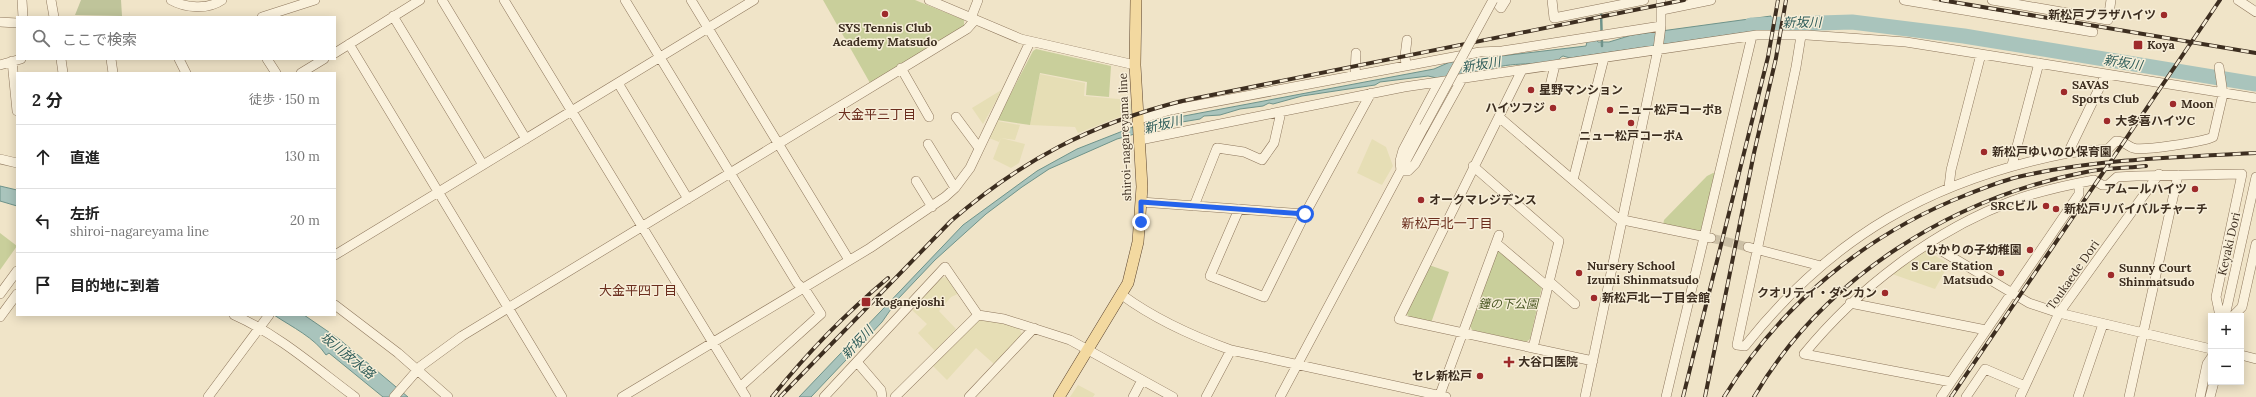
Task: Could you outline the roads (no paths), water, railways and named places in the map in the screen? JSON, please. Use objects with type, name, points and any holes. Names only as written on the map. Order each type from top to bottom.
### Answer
[{"type":"main road","name":"shiroi-nagareyama line","points":[[1059,397],[1122,295],[1134,265],[1141,222],[1140,138],[1135,65],[1136,0]]},
{"type":"street","points":[[22,0],[23,16]]},
{"type":"street","points":[[51,0],[54,16]]},
{"type":"street","points":[[171,0],[188,7],[198,7],[222,0]]},
{"type":"street","points":[[265,16],[315,0]]},
{"type":"street","points":[[336,51],[420,0]]},
{"type":"street","points":[[442,0],[526,139]]},
{"type":"street","points":[[504,0],[746,397]]},
{"type":"street","points":[[625,0],[798,283],[821,314],[740,387]]},
{"type":"street","points":[[691,0],[849,260]]},
{"type":"street","points":[[336,254],[754,0]]},
{"type":"street","points":[[929,0],[1030,42],[1135,65]]},
{"type":"street","points":[[394,397],[418,370],[462,336],[967,28],[973,19],[978,0]]},
{"type":"street","points":[[1280,397],[1493,0],[1501,8],[1506,0]]},
{"type":"street","points":[[1552,0],[1554,18],[1606,4],[1644,0]]},
{"type":"street","points":[[1585,397],[1659,48],[1661,5],[1712,0]]},
{"type":"street","points":[[1904,0],[2093,32]]},
{"type":"street","points":[[1996,0],[2108,20],[2111,0]]},
{"type":"street","points":[[2238,0],[2256,12]]},
{"type":"street","points":[[393,16],[483,165]]},
{"type":"street","points":[[0,22],[16,23]]},
{"type":"street","points":[[1139,120],[1170,110],[1406,65],[1480,52],[1502,51],[1661,27]]},
{"type":"street","points":[[1666,397],[1707,238],[1752,36]]},
{"type":"street","points":[[1140,138],[1282,112],[1371,93],[1604,58],[1659,48],[1752,36],[1862,38],[1981,54],[2223,94],[2256,98]]},
{"type":"street","points":[[1801,36],[1737,345],[1745,346],[1784,299],[1849,242],[1887,218],[1949,187],[2012,165],[2068,153],[2108,149],[2116,142],[2125,142],[2134,148],[2207,140],[2213,137],[2223,94],[2219,67]]},
{"type":"street","points":[[1406,65],[1405,56],[1407,40]]},
{"type":"street","points":[[622,397],[870,248],[932,207],[955,188],[970,168],[1030,42]]},
{"type":"street","points":[[349,44],[562,397]]},
{"type":"street","points":[[1355,75],[1356,53]]},
{"type":"street","points":[[1949,187],[1951,170],[1981,54]]},
{"type":"street","points":[[1573,180],[1604,58]]},
{"type":"street","points":[[0,65],[17,60],[17,72]]},
{"type":"street","points":[[61,60],[63,72]]},
{"type":"street","points":[[111,60],[113,72]]},
{"type":"street","points":[[180,60],[186,72]]},
{"type":"street","points":[[268,60],[275,72]]},
{"type":"street","points":[[303,72],[322,60]]},
{"type":"street","points":[[2012,165],[2039,63]]},
{"type":"street","points":[[1549,90],[1555,65]]},
{"type":"street","points":[[901,68],[929,117]]},
{"type":"street","points":[[1522,70],[1473,166],[1399,319],[1593,361]]},
{"type":"street","points":[[2068,153],[2106,74]]},
{"type":"street","points":[[1401,171],[1408,171],[1415,164],[1462,79]]},
{"type":"street","points":[[1401,171],[1400,161],[1403,150],[1439,82]]},
{"type":"street","points":[[618,83],[688,199]]},
{"type":"street","points":[[1239,208],[1210,276],[1264,297],[1305,214],[1371,93]]},
{"type":"street","points":[[1194,206],[1217,148],[1244,152],[1262,160],[1274,143],[1282,112]]},
{"type":"street","points":[[956,117],[979,148]]},
{"type":"street","points":[[1498,117],[1622,221],[1707,238]]},
{"type":"street","points":[[928,144],[955,188]]},
{"type":"street","points":[[0,159],[16,163]]},
{"type":"street","points":[[1473,166],[1559,241],[1533,348]]},
{"type":"street","points":[[1951,382],[1804,354],[1850,303],[1888,271],[1970,219],[2013,201],[2062,186],[2094,180],[2102,185],[2108,185],[2118,177],[2159,174],[2242,174],[2216,297],[2219,313]]},
{"type":"street","name":"Toukaede Dori","points":[[2020,397],[2059,313],[2159,174]]},
{"type":"street","points":[[2129,397],[2145,333],[2178,175]]},
{"type":"street","name":"Keyaki Dori","points":[[2225,313],[2256,177]]},
{"type":"street","points":[[916,180],[932,207]]},
{"type":"street","points":[[1941,397],[2078,194],[2079,183]]},
{"type":"street","points":[[1141,202],[1305,214]]},
{"type":"street","points":[[1122,295],[1159,319],[1195,337],[1231,350],[1442,397],[1498,239],[1549,285],[1575,304]]},
{"type":"street","points":[[1930,244],[2029,303],[2059,313],[2208,348]]},
{"type":"street","points":[[2236,313],[2242,307],[2256,244]]},
{"type":"street","points":[[1748,247],[1821,266]]},
{"type":"street","points":[[824,397],[945,267],[978,315],[1004,318],[1070,340],[1173,397]]},
{"type":"street","points":[[0,294],[16,272]]},
{"type":"street","points":[[0,317],[16,295]]},
{"type":"street","points":[[1850,303],[1986,330]]},
{"type":"street","points":[[336,306],[418,370],[448,397]]},
{"type":"street","points":[[895,397],[978,315]]},
{"type":"street","points":[[236,316],[259,327],[300,354],[355,397]]},
{"type":"street","points":[[208,397],[267,316]]},
{"type":"street","points":[[2078,397],[2103,324]]},
{"type":"street","points":[[968,397],[1034,328]]},
{"type":"street","points":[[1206,397],[1231,350]]},
{"type":"street","points":[[2244,356],[2256,359]]},
{"type":"street","points":[[857,362],[881,390],[882,397]]},
{"type":"street","points":[[2200,397],[2208,362]]},
{"type":"street","points":[[1966,397],[1985,369],[2025,386]]},
{"type":"street","points":[[1133,397],[1142,380]]},
{"type":"street","points":[[2210,397],[2213,385]]},
{"type":"water","points":[[1771,16],[1769,29],[1570,58],[1563,56],[1556,61],[1502,66],[1490,71],[1441,79],[1428,76],[1380,82],[1375,85],[1302,96],[1273,104],[1269,103],[1263,106],[1240,109],[1220,115],[1204,116],[1200,119],[1170,124],[1117,139],[1049,169],[986,214],[935,260],[898,299],[882,322],[811,397],[799,397],[963,225],[1037,171],[1077,149],[1133,127],[1434,69],[1450,62],[1586,46],[1589,33],[1592,34],[1598,42],[1609,42],[1632,35]]},
{"type":"water","points":[[0,186],[16,190],[16,206],[0,201]]},
{"type":"water","name":"坂川放水路","points":[[276,316],[305,316],[339,339],[408,397],[383,397],[329,353],[326,355],[316,343]]},
{"type":"waterway","points":[[1601,12],[1602,46]]},
{"type":"waterway","name":"新坂川","points":[[1751,25],[1852,22],[1964,36],[2256,84]]},
{"type":"tunnel","points":[[1711,238],[1748,247]]},
{"type":"railway","points":[[780,397],[951,221],[978,199],[1031,162],[1088,133],[1149,110],[1182,101],[1684,0]]},
{"type":"railway","points":[[1683,397],[1768,57],[1778,0]]},
{"type":"railway","points":[[1705,397],[1754,153],[1776,58],[1786,0]]},
{"type":"railway","points":[[1941,0],[2256,53]]},
{"type":"railway","points":[[1951,397],[2220,0]]},
{"type":"railway","points":[[1724,397],[1746,364],[1771,332],[1828,276],[1860,252],[1894,230],[1929,211],[2001,182],[2051,170],[2109,162],[2256,153]]},
{"type":"railway","points":[[1754,397],[1783,354],[1817,315],[1854,280],[1896,249],[1941,223],[1987,201],[2036,184],[2086,172],[2146,166]]},
{"type":"railway","points":[[772,397],[827,334],[888,278]]},
{"type":"place","name":"SYS Tennis Club Academy Matsudo","points":[[885,14]]},
{"type":"place","name":"新松戸プラザハイツ","points":[[2164,15]]},
{"type":"place","name":"Koya","points":[[2138,45]]},
{"type":"place","name":"星野マンション","points":[[1531,90]]},
{"type":"place","name":"SAVAS Sports Club","points":[[2064,92]]},
{"type":"place","name":"Moon","points":[[2173,104]]},
{"type":"place","name":"ハイツフジ","points":[[1553,108]]},
{"type":"place","name":"ニュー松戸コーポB","points":[[1610,110]]},
{"type":"place","name":"大多喜ハイツC","points":[[2107,121]]},
{"type":"place","name":"ニュー松戸コーポA","points":[[1631,123]]},
{"type":"place","name":"新松戸ゆいのひ保育園","points":[[1984,152]]},
{"type":"place","name":"アムールハイツ","points":[[2195,189]]},
{"type":"place","name":"オークマレジデンス","points":[[1421,200]]},
{"type":"place","name":"SRCビル","points":[[2046,206]]},
{"type":"place","name":"新松戸リバイバルチャーチ","points":[[2056,209]]},
{"type":"place","name":"ひかりの子幼稚園","points":[[2030,250]]},
{"type":"place","name":"Nursery School Izumi Shinmatsudo","points":[[1579,273]]},
{"type":"place","name":"S Care Station Matsudo","points":[[2001,273]]},
{"type":"place","name":"Sunny Court Shinmatsudo","points":[[2111,275]]},
{"type":"place","name":"クオリテイ・ダンカン","points":[[1885,293]]},
{"type":"place","name":"新松戸北一丁目会館","points":[[1594,298]]},
{"type":"place","name":"Koganejoshi","points":[[866,302]]},
{"type":"place","name":"大谷口医院","points":[[1509,362]]},
{"type":"place","name":"セレ新松戸","points":[[1480,376]]},
{"type":"district","name":"大金平三丁目","points":[[877,114]]},
{"type":"district","name":"新松戸北一丁目","points":[[1447,223]]},
{"type":"district","name":"大金平四丁目","points":[[638,290]]},
{"type":"park label","name":"鐘の下公園","points":[[1508,304]]}]
